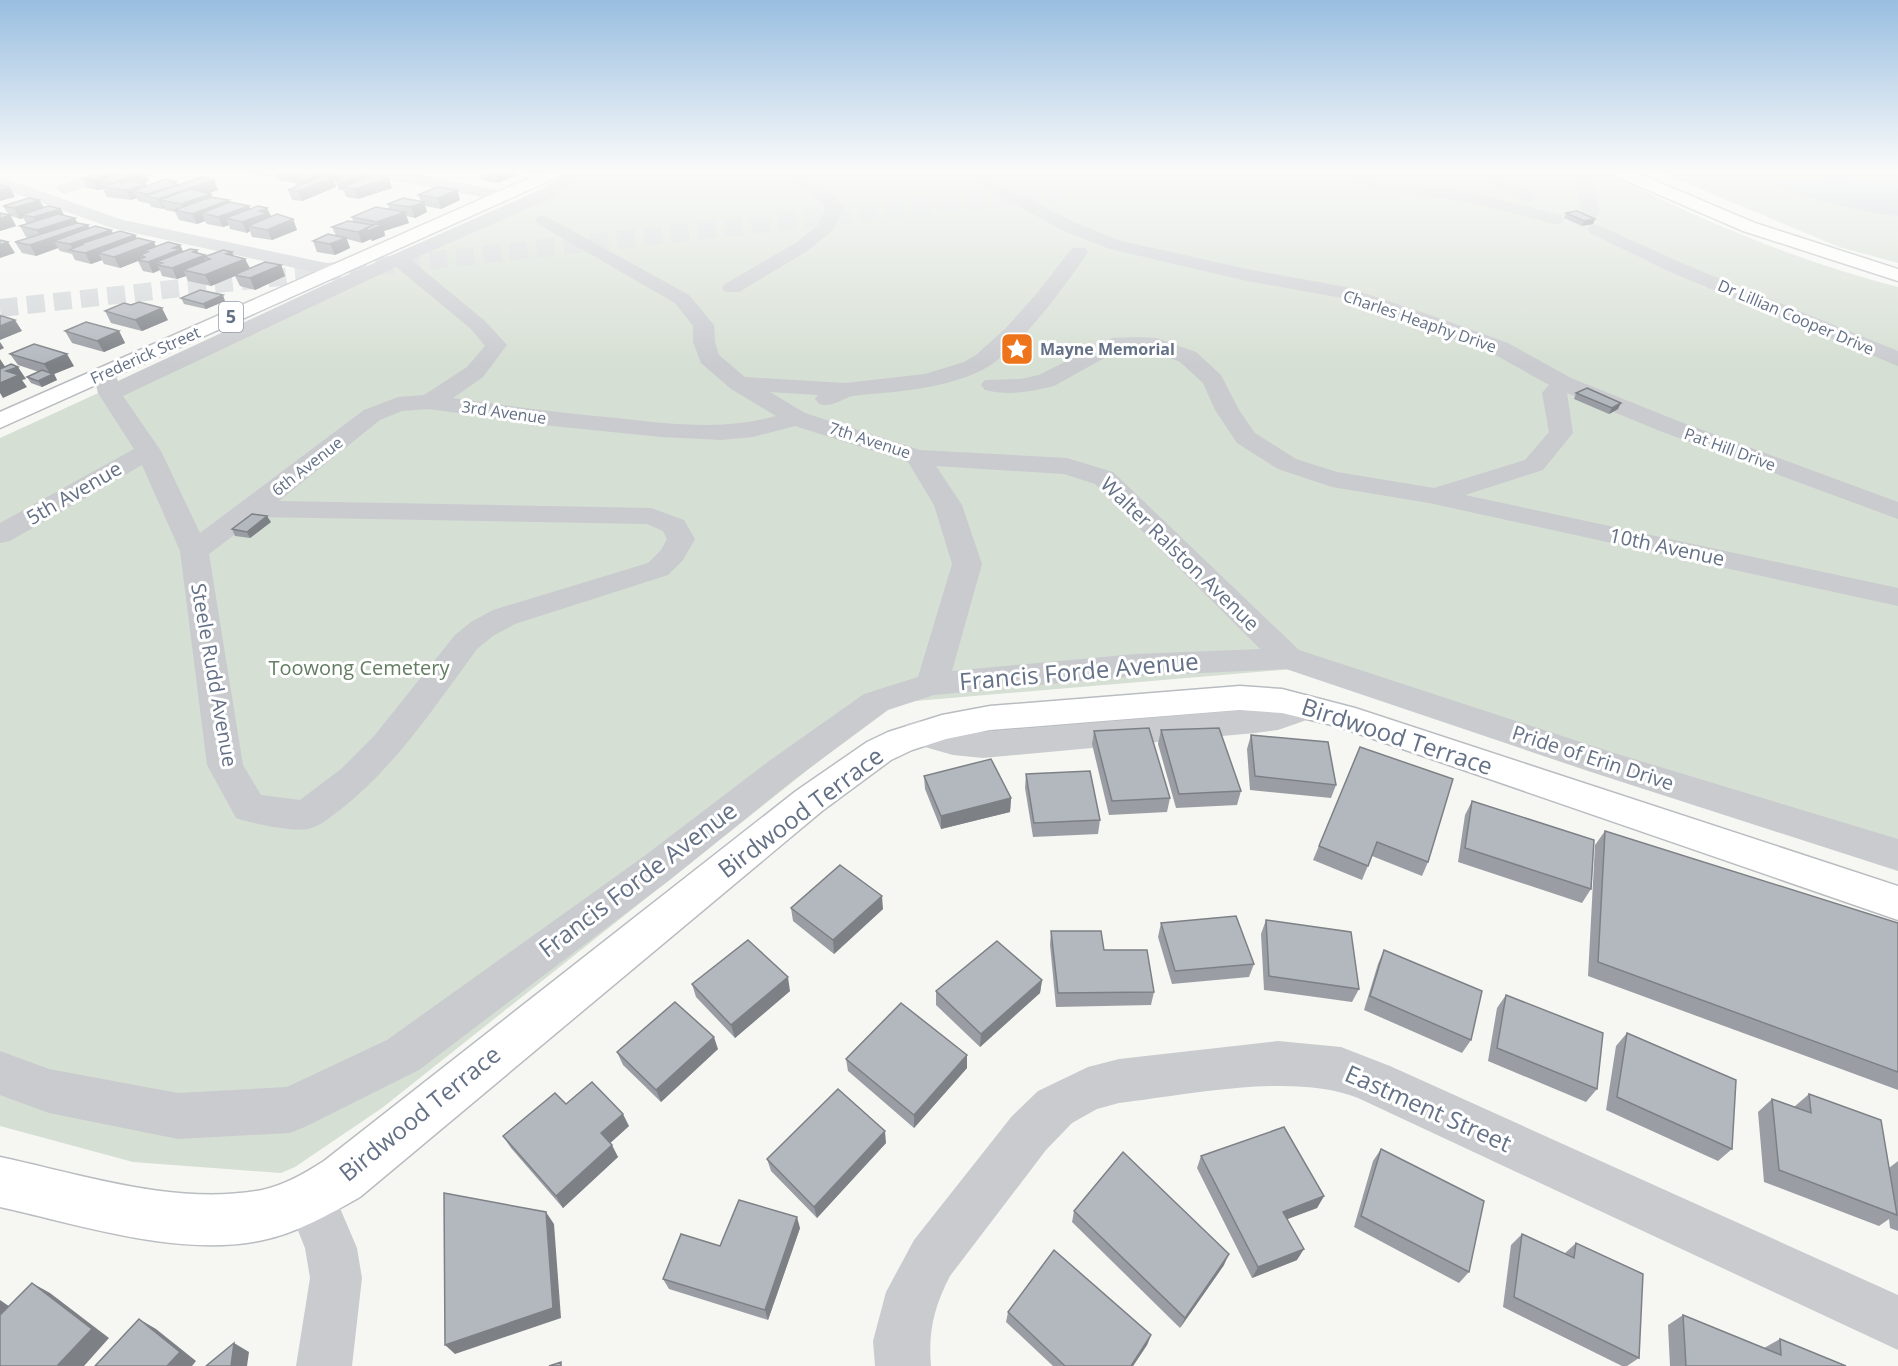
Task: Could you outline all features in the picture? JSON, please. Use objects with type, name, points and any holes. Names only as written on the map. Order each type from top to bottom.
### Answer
[{"type":"main road","name":"Frederick Street","points":[[0,422],[107,383],[336,271],[412,237]]},
{"type":"main road","points":[[1779,237],[1898,275]]},
{"type":"main road","name":"Birdwood Terrace","points":[[0,1182],[174,1217],[220,1220],[261,1216],[310,1198],[342,1179],[809,801],[879,752],[919,733],[990,718],[1206,699],[1282,700],[1343,716],[1898,903]]},
{"type":"street","points":[[181,237],[336,271]]},
{"type":"street","points":[[107,383],[451,237]]},
{"type":"street","points":[[573,237],[682,298],[703,325],[704,342],[709,358],[739,384],[796,418]]},
{"type":"street","points":[[682,298],[716,293],[803,246],[814,237]]},
{"type":"street","points":[[1074,237],[1079,252]]},
{"type":"street","name":"Charles Heaphy Drive","points":[[1095,237],[1116,245],[1247,275],[1346,293],[1500,348],[1563,383]]},
{"type":"street","name":"Dr Lillian Cooper Drive","points":[[1617,237],[1677,268],[1898,359]]},
{"type":"street","points":[[739,384],[845,390],[929,380],[974,366],[998,347],[1068,270],[1079,252],[1116,245]]},
{"type":"street","name":"3rd Avenue","points":[[399,260],[478,325],[496,345],[486,364],[458,385],[429,402]]},
{"type":"street","points":[[703,325],[716,304],[716,293]]},
{"type":"street","name":"10th Avenue","points":[[929,380],[1020,386],[1046,381],[1112,345],[1137,343],[1156,345],[1188,357],[1214,380],[1227,410],[1246,438],[1287,465],[1332,479],[1435,496],[1898,597]]},
{"type":"street","points":[[974,366],[993,385]]},
{"type":"street","name":"Steele Rudd Avenue","points":[[107,383],[148,451],[194,551],[225,765],[249,808],[306,815],[354,779],[386,745],[466,642],[504,617],[658,569],[673,554],[681,539],[674,526],[651,516],[252,509]]},
{"type":"street","points":[[1435,496],[1534,465],[1561,433],[1554,393],[1563,383]]},
{"type":"street","name":"Pat Hill Drive","points":[[1563,383],[1669,426],[1898,511]]},
{"type":"street","points":[[821,424],[818,414],[821,404],[830,396],[845,390]]},
{"type":"street","name":"3rd Avenue","points":[[429,402],[543,418],[661,430],[721,433],[753,430],[796,418]]},
{"type":"street","name":"6th Avenue","points":[[194,551],[252,509],[372,415],[398,404],[429,402]]},
{"type":"street","name":"7th Avenue","points":[[796,418],[821,424],[918,457]]},
{"type":"street","name":"5th Avenue","points":[[0,535],[148,451]]},
{"type":"street","points":[[918,457],[948,505],[967,564],[932,684]]},
{"type":"street","name":"Walter Ralston Avenue","points":[[918,457],[1067,465],[1104,478],[1288,658]]},
{"type":"street","name":"Francis Forde Avenue","points":[[0,1073],[49,1091],[178,1116],[290,1110],[403,1055],[876,702],[932,684],[1145,665],[1288,658]]},
{"type":"street","name":"Pride of Erin Drive","points":[[1288,658],[1601,762],[1898,855]]},
{"type":"street","name":"Eastment Street","points":[[903,1366],[901,1341],[913,1292],[932,1258],[1029,1133],[1055,1107],[1088,1089],[1119,1082],[1278,1063],[1341,1069],[1374,1082],[1898,1323]]},
{"type":"street","points":[[310,1198],[331,1248],[336,1278],[324,1366]]},
{"type":"green space","name":"Toowong Cemetery","points":[[440,237],[1747,237],[1823,265],[1898,287],[1898,869],[1294,669],[892,703],[382,1108],[295,1167],[281,1173],[133,1162],[0,1126],[0,438]]},
{"type":"green space","points":[[1814,237],[1898,237],[1898,263],[1839,247]]},
{"type":"building","points":[[32,237],[54,237],[30,245],[15,242]]},
{"type":"building","points":[[66,237],[91,237],[70,244],[54,241]]},
{"type":"building","points":[[102,237],[130,237],[85,253],[69,250],[84,244],[80,244]]},
{"type":"building","points":[[322,237],[346,238],[330,244],[313,241]]},
{"type":"building","points":[[138,238],[154,242],[114,257],[98,253]]},
{"type":"building","points":[[168,242],[180,245],[173,248],[181,249],[148,262],[138,260],[145,257],[140,255],[148,252],[144,251]]},
{"type":"building","points":[[190,249],[205,255],[172,268],[157,265],[162,263],[156,262]]},
{"type":"building","points":[[223,250],[232,252],[226,254],[245,259],[205,275],[183,270],[210,259],[204,257]]},
{"type":"building","points":[[265,262],[281,265],[250,278],[234,275]]},
{"type":"building","points":[[200,290],[223,295],[203,304],[181,298]]},
{"type":"building","points":[[139,302],[162,308],[135,320],[105,311],[124,303],[131,305]]},
{"type":"building","points":[[2,316],[15,320],[0,326]]},
{"type":"building","points":[[86,322],[119,331],[97,341],[65,331]]},
{"type":"building","points":[[34,344],[67,354],[44,364],[10,354]]},
{"type":"building","points":[[11,364],[18,367],[6,371],[19,375],[0,383],[0,369]]},
{"type":"building","points":[[42,370],[53,374],[38,381],[27,377]]},
{"type":"building","points":[[1587,388],[1621,403],[1612,408],[1576,393]]},
{"type":"building","points":[[252,514],[267,516],[247,532],[232,529]]},
{"type":"building","points":[[1149,728],[1170,798],[1112,801],[1094,731]]},
{"type":"building","points":[[1219,728],[1241,791],[1179,794],[1161,730]]},
{"type":"building","points":[[1251,735],[1328,742],[1336,785],[1255,776]]},
{"type":"building","points":[[1360,747],[1453,779],[1428,862],[1377,842],[1368,866],[1319,846]]},
{"type":"building","points":[[991,759],[1011,798],[941,816],[924,776]]},
{"type":"building","points":[[1090,771],[1100,820],[1034,823],[1026,774]]},
{"type":"building","points":[[1472,801],[1594,840],[1591,889],[1465,848]]},
{"type":"building","points":[[1605,831],[1898,923],[1898,1072],[1598,962]]},
{"type":"building","points":[[840,865],[882,896],[833,940],[791,908]]},
{"type":"building","points":[[1236,916],[1254,964],[1175,971],[1161,923]]},
{"type":"building","points":[[1266,920],[1351,932],[1359,989],[1269,976]]},
{"type":"building","points":[[1051,931],[1101,931],[1104,950],[1147,950],[1154,992],[1058,993]]},
{"type":"building","points":[[748,940],[788,977],[731,1025],[692,984]]},
{"type":"building","points":[[997,941],[1042,980],[981,1034],[936,991]]},
{"type":"building","points":[[1384,950],[1482,991],[1471,1040],[1370,996]]},
{"type":"building","points":[[1506,995],[1603,1033],[1597,1089],[1497,1048]]},
{"type":"building","points":[[675,1002],[714,1037],[656,1090],[617,1052]]},
{"type":"building","points":[[901,1003],[967,1055],[914,1115],[846,1059]]},
{"type":"building","points":[[1627,1033],[1736,1080],[1732,1149],[1617,1097]]},
{"type":"building","points":[[592,1082],[623,1114],[601,1133],[612,1145],[556,1196],[503,1136],[555,1093],[566,1104]]},
{"type":"building","points":[[838,1089],[885,1131],[814,1207],[767,1159]]},
{"type":"building","points":[[1809,1094],[1881,1120],[1897,1215],[1779,1170],[1772,1099],[1811,1113]]},
{"type":"building","points":[[1284,1127],[1324,1196],[1283,1212],[1304,1249],[1258,1267],[1201,1156]]},
{"type":"building","points":[[1381,1149],[1484,1201],[1469,1272],[1361,1216]]},
{"type":"building","points":[[1123,1152],[1229,1254],[1185,1318],[1074,1211]]},
{"type":"building","points":[[444,1193],[546,1212],[553,1308],[445,1345]]},
{"type":"building","points":[[739,1200],[797,1217],[765,1310],[663,1279],[681,1234],[720,1246]]},
{"type":"building","points":[[1522,1234],[1574,1258],[1576,1243],[1643,1274],[1639,1358],[1514,1297]]},
{"type":"building","points":[[1054,1250],[1151,1335],[1131,1366],[1065,1366],[1008,1312]]},
{"type":"building","points":[[32,1283],[92,1329],[57,1366],[0,1366],[0,1315]]},
{"type":"building","points":[[1683,1315],[1781,1355],[1780,1339],[1846,1366],[1686,1366]]},
{"type":"building","points":[[139,1319],[180,1352],[167,1366],[95,1366]]},
{"type":"building","points":[[234,1343],[231,1366],[206,1366]]},
{"type":"building","points":[[561,1362],[561,1366],[549,1366]]},
{"type":"tunnel","points":[[0,308],[645,237]]},
{"type":"place","name":"Mayne Memorial","points":[[1017,349]]}]
